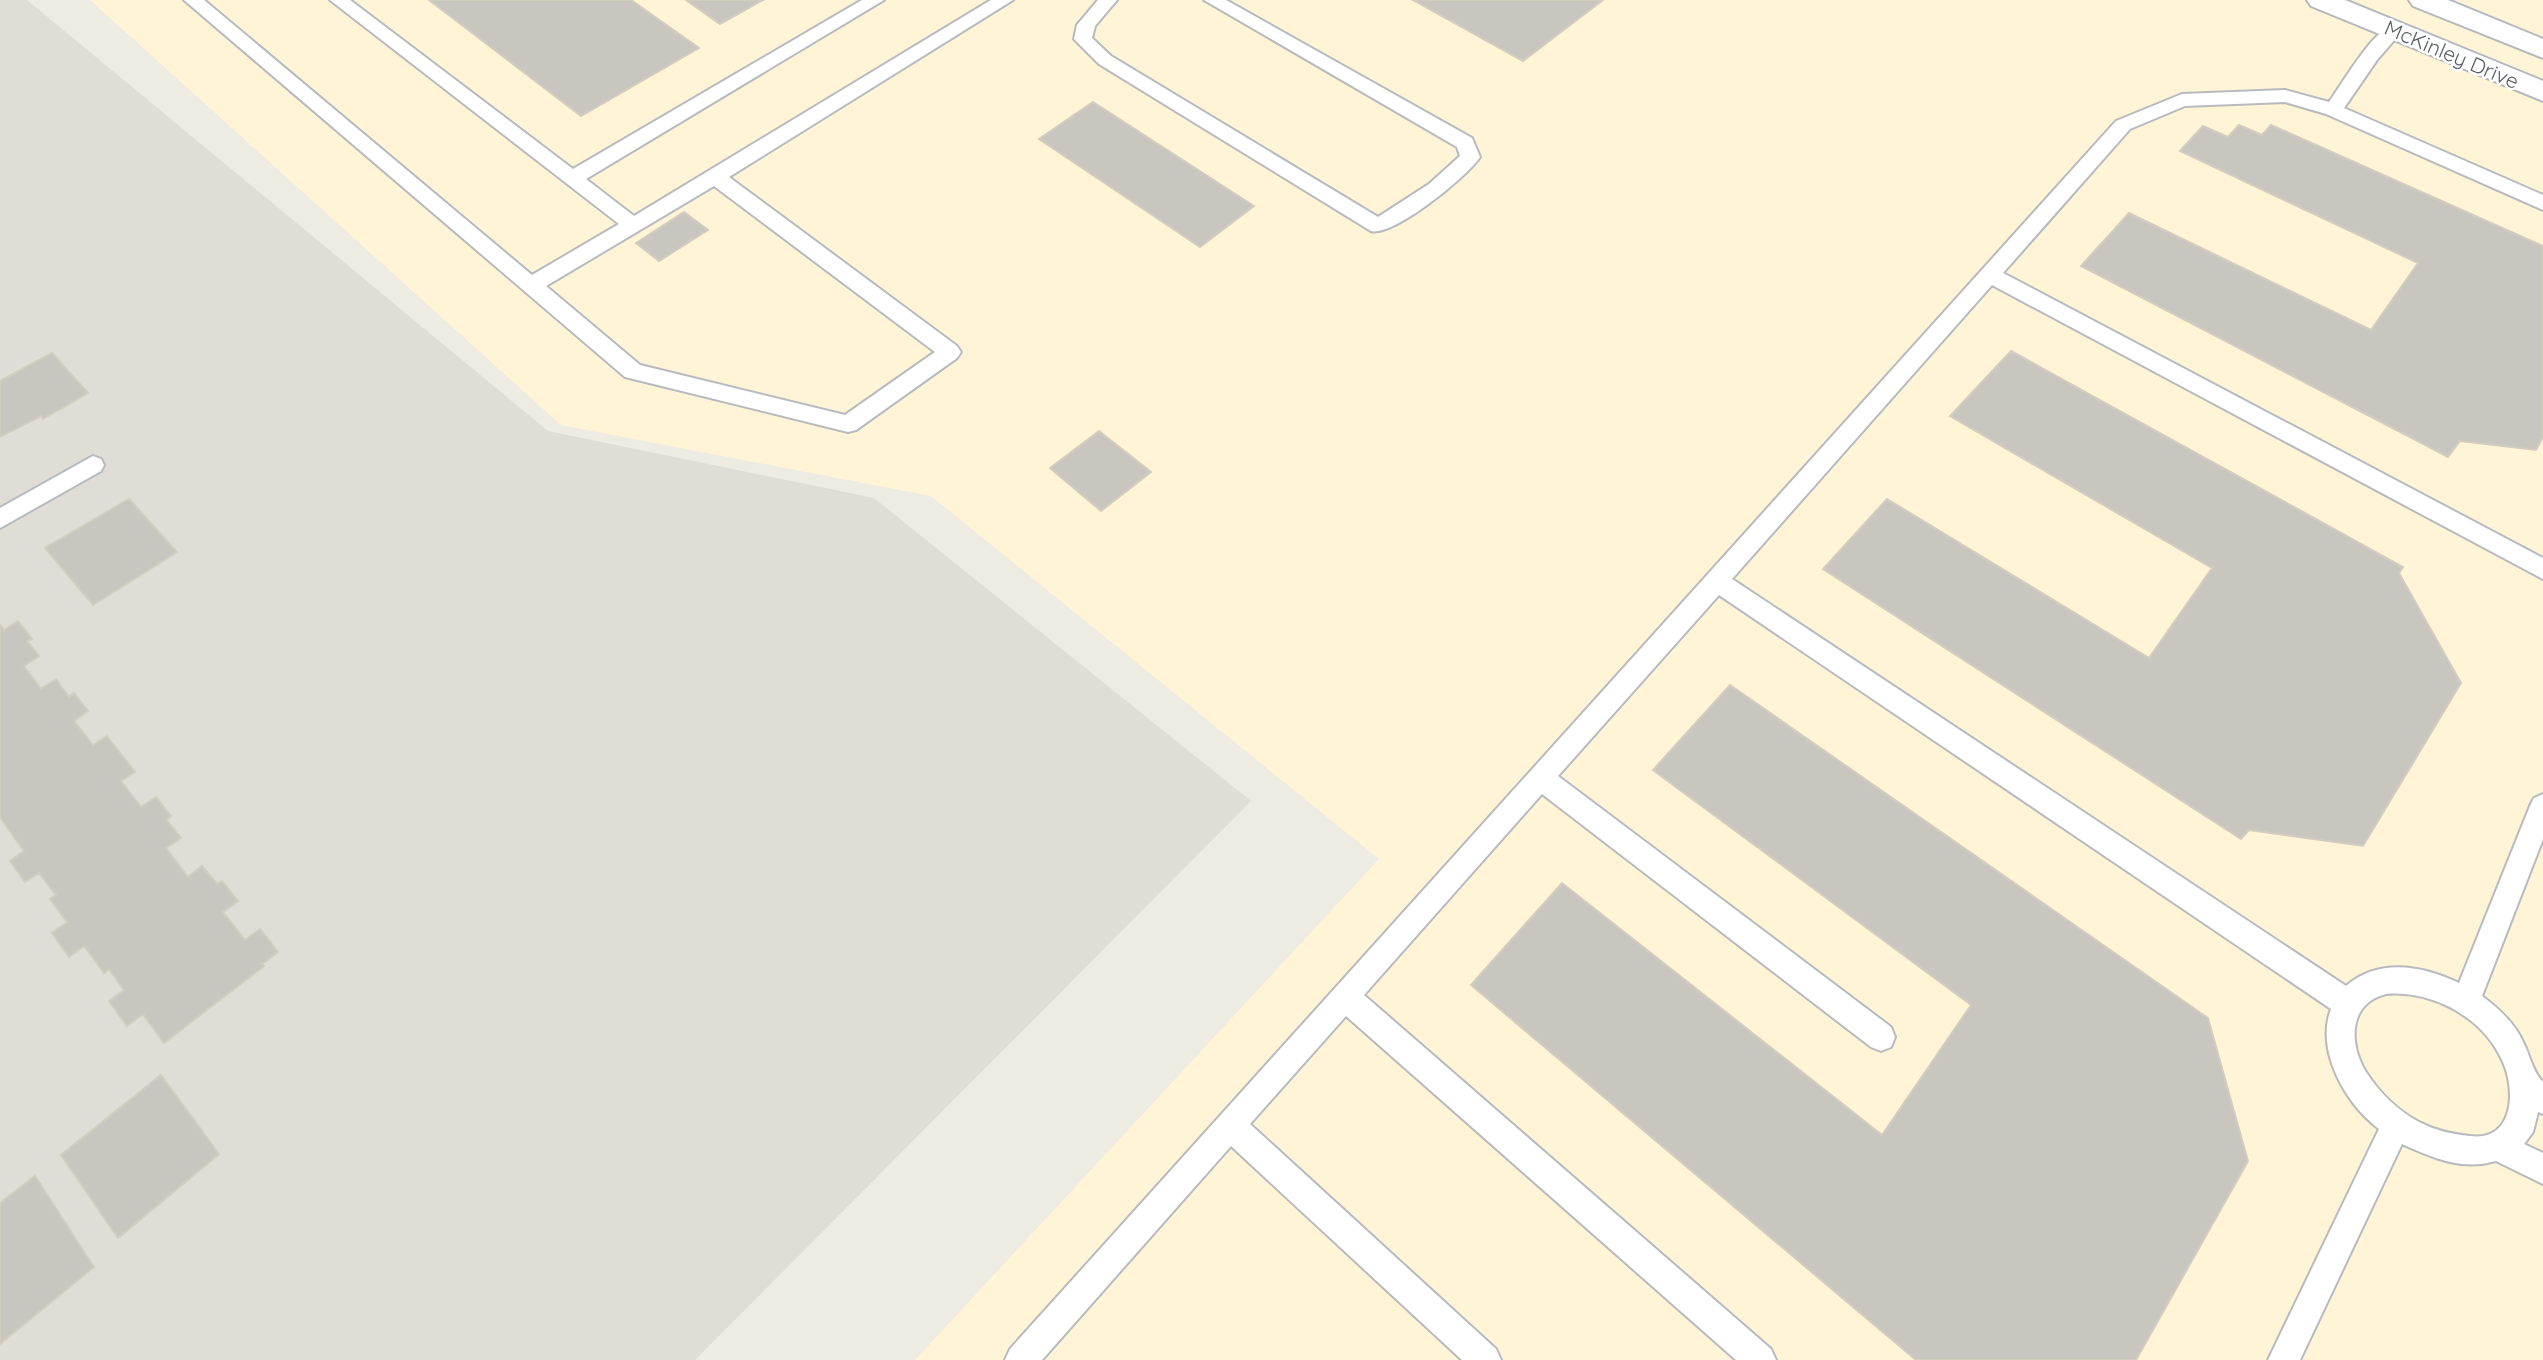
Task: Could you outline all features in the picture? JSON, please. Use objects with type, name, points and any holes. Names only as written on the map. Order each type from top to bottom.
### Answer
[{"type":"main road","name":"McKinley Drive","points":[[2321,0],[2543,92]]},
{"type":"main road","name":"McKinley Drive","points":[[2423,0],[2543,49]]},
{"type":"lane","points":[[193,0],[633,371],[848,424],[950,352],[715,177]]},
{"type":"lane","points":[[339,0],[633,225]]},
{"type":"lane","points":[[571,179],[875,0]]},
{"type":"lane","points":[[531,285],[715,177],[1004,0]]},
{"type":"lane","points":[[1108,0],[1086,25],[1083,39],[1105,60],[1378,226],[1436,189],[1470,157],[1465,143],[1213,0]]},
{"type":"lane","points":[[2333,110],[2371,56],[2394,30]]},
{"type":"lane","points":[[1021,1360],[2123,125],[2182,100],[2285,96],[2333,110],[2543,203]]},
{"type":"lane","points":[[1990,275],[2543,569]]},
{"type":"lane","points":[[0,519],[93,465]]},
{"type":"lane","points":[[1717,581],[2347,1003]]},
{"type":"lane","points":[[1541,778],[1881,1037]]},
{"type":"lane","points":[[2466,1001],[2543,806]]},
{"type":"lane","points":[[2410,979],[2438,987],[2466,1001],[2491,1022],[2512,1048],[2534,1092],[2528,1102],[2522,1125],[2507,1142],[2484,1151],[2457,1152],[2426,1143],[2396,1125],[2371,1102],[2353,1076],[2342,1049],[2340,1024],[2347,1003],[2363,988],[2384,980],[2410,979]]},
{"type":"lane","points":[[1345,997],[1760,1360]]},
{"type":"lane","points":[[1230,1125],[1485,1360]]},
{"type":"lane","points":[[2284,1360],[2396,1125]]},
{"type":"lane","points":[[2497,1146],[2543,1169]]},
{"type":"shaded area","points":[[0,0],[27,0],[548,431],[874,498],[1251,801],[695,1360],[0,1360]]},
{"type":"shaded area","points":[[90,0],[2543,0],[2543,1360],[915,1360],[1379,859],[931,496],[561,425]]},
{"type":"building","points":[[429,0],[631,0],[699,48],[581,116]]},
{"type":"building","points":[[686,0],[763,0],[720,24]]},
{"type":"building","points":[[1413,0],[1603,0],[1523,61]]},
{"type":"building","points":[[1093,102],[1254,206],[1200,247],[1039,139]]},
{"type":"building","points":[[2239,125],[2262,135],[2271,125],[2543,246],[2543,437],[2536,450],[2460,441],[2448,457],[2081,266],[2129,213],[2371,330],[2418,263],[2180,151],[2203,126],[2228,137]]},
{"type":"building","points":[[684,212],[708,230],[659,261],[636,243]]},
{"type":"building","points":[[2011,351],[2403,567],[2399,573],[2461,683],[2363,846],[2249,830],[2241,839],[1823,569],[1887,499],[2149,658],[2212,568],[1950,416]]},
{"type":"building","points":[[52,353],[88,393],[43,419],[41,416],[0,437],[0,381]]},
{"type":"building","points":[[1099,431],[1151,472],[1101,511],[1050,468]]},
{"type":"building","points":[[129,499],[177,552],[93,605],[45,548]]},
{"type":"building","points":[[18,621],[32,639],[27,641],[39,656],[24,666],[41,689],[56,679],[69,697],[74,693],[88,711],[74,721],[93,745],[107,736],[135,772],[121,781],[141,807],[156,797],[171,816],[166,820],[181,838],[166,848],[188,877],[202,866],[217,884],[222,881],[238,901],[223,912],[245,940],[260,929],[278,952],[262,964],[264,966],[164,1043],[143,1014],[127,1026],[109,1001],[124,990],[109,969],[104,973],[84,946],[69,957],[52,933],[67,922],[50,899],[56,895],[39,873],[25,882],[10,861],[24,851],[0,817],[0,625],[4,630]]},
{"type":"building","points":[[1730,685],[2208,1018],[2248,1161],[2136,1360],[1916,1360],[1471,985],[1562,883],[1882,1135],[1971,1005],[1653,770]]},
{"type":"building","points":[[161,1075],[219,1154],[118,1238],[61,1155]]},
{"type":"building","points":[[35,1176],[94,1267],[0,1344],[0,1203]]}]
